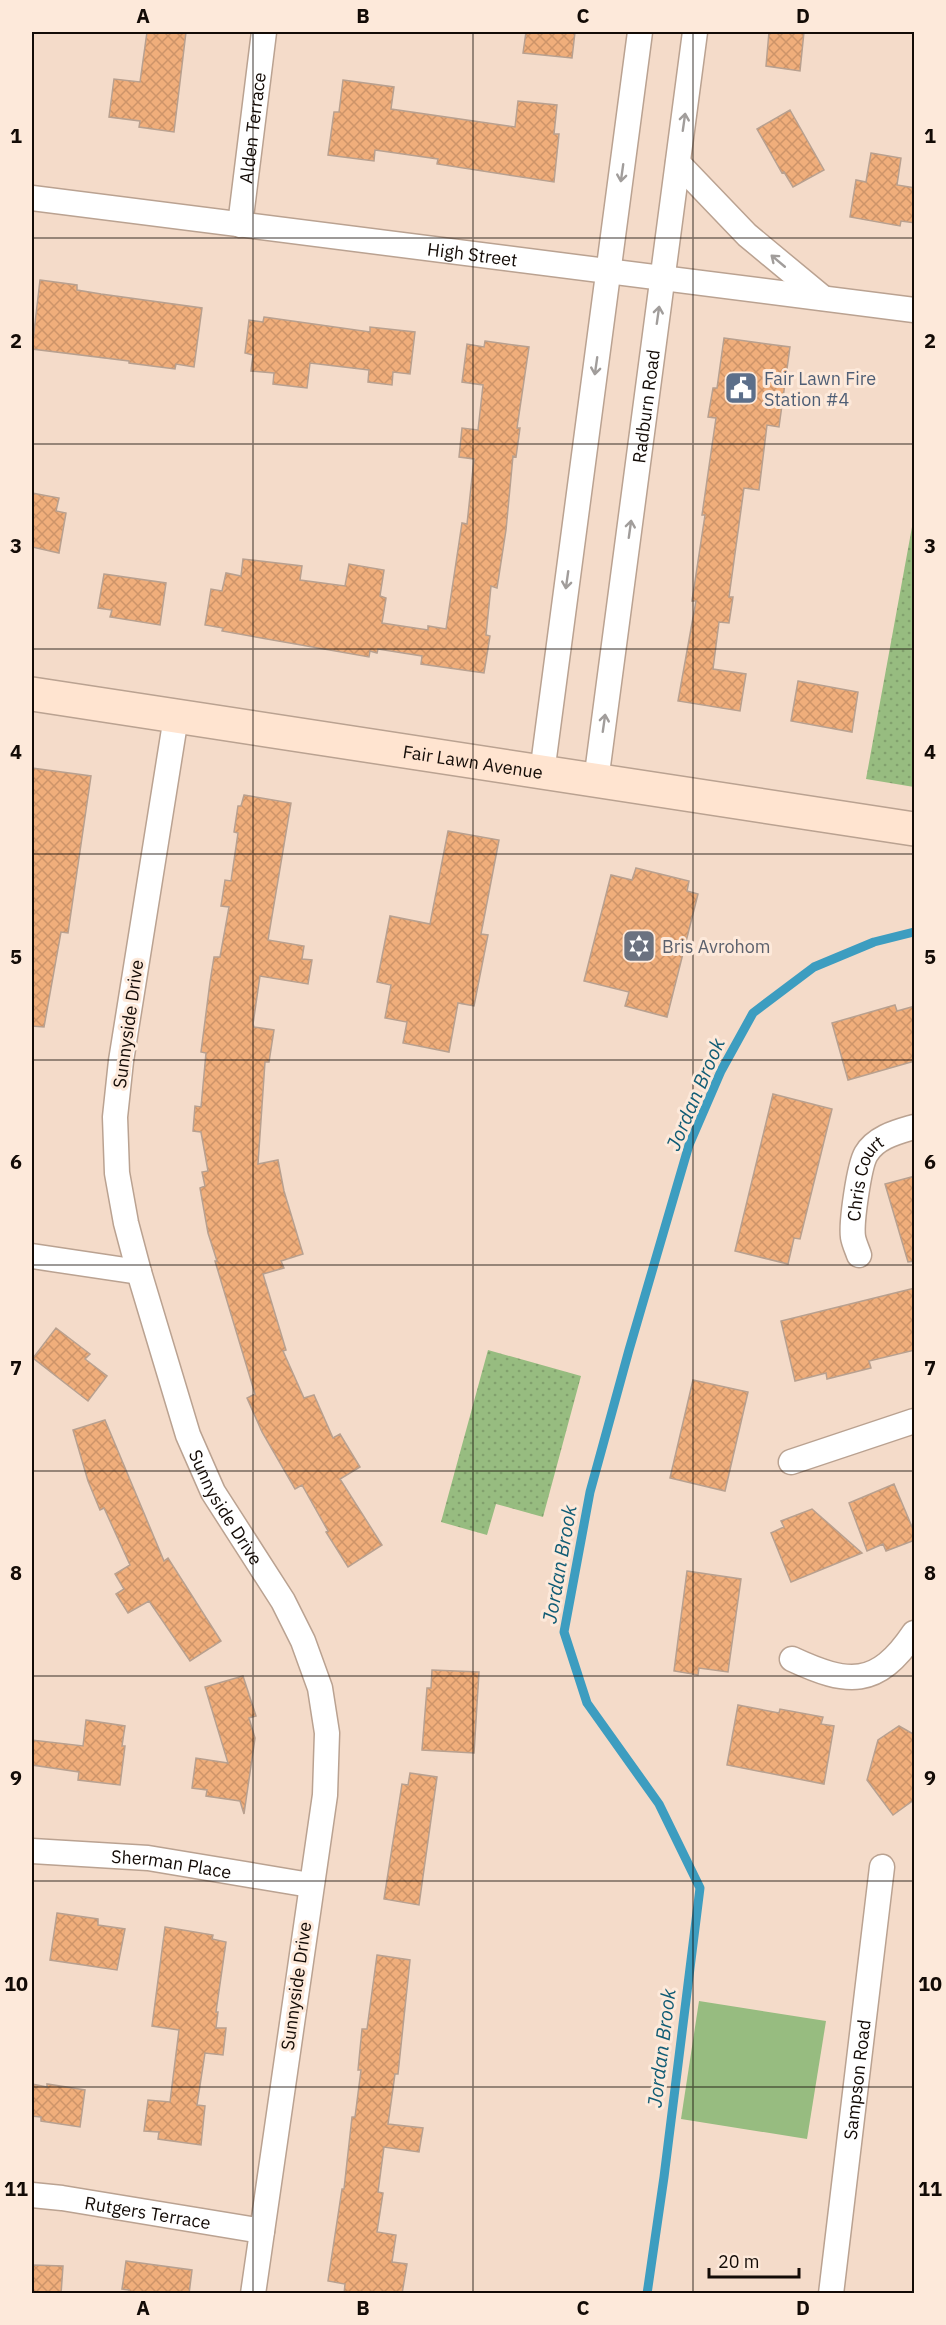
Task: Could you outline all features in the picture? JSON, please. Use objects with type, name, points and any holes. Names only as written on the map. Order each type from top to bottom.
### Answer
[{"type":"main road","name":"Fair Lawn Avenue","points":[[32,694],[915,829]]},
{"type":"street","name":"Alden Terrace","points":[[240,225],[264,32]]},
{"type":"street","points":[[542,772],[640,32]]},
{"type":"street","name":"Radburn Road","points":[[596,781],[695,32]]},
{"type":"street","points":[[678,163],[747,236],[823,298]]},
{"type":"street","name":"High Street","points":[[32,198],[915,310]]},
{"type":"street","name":"Sunnyside Drive","points":[[176,717],[121,1060],[115,1117],[117,1173],[126,1223],[139,1272],[188,1435],[213,1492],[283,1601],[303,1641],[320,1688],[327,1733],[325,1795],[310,1885],[253,2294]]},
{"type":"street","name":"Chris Court","points":[[859,1255],[853,1239],[852,1225],[860,1173],[866,1154],[878,1141],[896,1132],[915,1127]]},
{"type":"street","points":[[32,1256],[139,1272]]},
{"type":"street","points":[[791,1462],[915,1421]]},
{"type":"street","points":[[792,1659],[838,1676],[862,1677],[884,1669],[901,1653],[915,1633]]},
{"type":"street","name":"Sherman Place","points":[[32,1851],[148,1858],[310,1885]]},
{"type":"street","name":"Sampson Road","points":[[831,2294],[882,1867]]},
{"type":"street","name":"Rutgers Terrace","points":[[32,2195],[262,2231]]},
{"type":"green space","points":[[914,516],[914,787],[866,779]]},
{"type":"green space","points":[[488,1350],[581,1376],[543,1517],[496,1504],[487,1535],[441,1522]]},
{"type":"green space","points":[[699,2001],[826,2021],[807,2139],[681,2119]]},
{"type":"building","points":[[147,32],[186,32],[174,132],[139,127],[140,121],[109,117],[114,79],[140,82]]},
{"type":"building","points":[[526,32],[575,32],[572,58],[523,53]]},
{"type":"building","points":[[769,32],[804,32],[800,71],[766,66]]},
{"type":"building","points":[[343,80],[394,87],[391,109],[515,127],[518,101],[557,105],[554,134],[559,134],[554,182],[437,164],[438,159],[375,150],[374,161],[328,155],[334,112],[339,112]]},
{"type":"building","points":[[790,110],[824,170],[793,187],[784,172],[782,173],[757,129]]},
{"type":"building","points":[[871,153],[901,158],[897,185],[915,188],[915,223],[901,221],[900,226],[850,217],[856,180],[866,182]]},
{"type":"building","points":[[40,280],[77,285],[77,290],[202,308],[194,367],[176,364],[175,369],[32,349]]},
{"type":"building","points":[[264,317],[370,332],[370,327],[415,332],[410,374],[393,372],[392,385],[368,382],[369,370],[310,363],[307,388],[273,384],[274,373],[251,371],[253,355],[245,353],[249,320],[263,322]]},
{"type":"building","points":[[724,338],[790,347],[779,427],[767,425],[759,490],[744,488],[729,597],[733,597],[729,623],[719,622],[713,669],[746,674],[740,711],[678,701],[696,601],[692,601],[716,418],[708,417],[713,388],[717,388]]},
{"type":"building","points":[[485,341],[529,347],[497,588],[491,586],[486,635],[490,636],[484,673],[421,664],[422,656],[378,649],[377,653],[370,651],[369,657],[222,631],[223,628],[205,625],[211,589],[222,591],[226,573],[241,576],[243,559],[302,566],[300,580],[345,586],[349,564],[384,570],[380,596],[386,598],[382,623],[428,630],[428,626],[446,629],[462,523],[467,524],[474,459],[459,457],[462,428],[478,430],[483,385],[462,382],[467,344],[484,347]]},
{"type":"building","points":[[32,493],[59,498],[56,511],[66,513],[59,553],[32,547]]},
{"type":"building","points":[[104,574],[166,583],[160,625],[110,617],[112,610],[98,608]]},
{"type":"building","points":[[798,681],[858,692],[852,732],[791,721]]},
{"type":"building","points":[[32,768],[91,776],[68,933],[61,932],[44,1027],[32,1026]]},
{"type":"building","points":[[244,795],[291,803],[268,940],[304,946],[302,959],[312,960],[308,984],[260,976],[253,1024],[254,1027],[274,1030],[269,1062],[265,1062],[258,1164],[278,1160],[284,1191],[303,1254],[281,1261],[284,1268],[263,1274],[286,1350],[283,1351],[304,1398],[314,1395],[333,1438],[340,1434],[360,1467],[340,1479],[382,1545],[348,1567],[326,1532],[328,1531],[302,1485],[295,1489],[262,1432],[247,1398],[255,1394],[215,1261],[217,1261],[208,1233],[200,1188],[205,1186],[202,1172],[208,1171],[201,1132],[193,1131],[195,1106],[201,1107],[206,1053],[201,1052],[214,957],[220,957],[229,907],[221,906],[225,880],[231,881],[238,833],[234,832],[238,806],[241,806]]},
{"type":"building","points":[[448,831],[499,840],[481,934],[488,935],[474,1006],[458,1003],[449,1052],[403,1043],[407,1022],[385,1018],[391,985],[377,982],[390,916],[430,924]]},
{"type":"building","name":"Bris Avrohom","points":[[636,868],[689,881],[687,891],[698,894],[667,1017],[625,1006],[629,992],[584,981],[611,875],[632,880]]},
{"type":"building","points":[[895,1005],[897,1011],[915,1006],[915,1061],[848,1080],[832,1023]]},
{"type":"building","points":[[773,1094],[832,1109],[800,1239],[794,1238],[788,1264],[735,1251]]},
{"type":"building","points":[[915,1176],[915,1261],[908,1262],[885,1184]]},
{"type":"building","points":[[915,1288],[915,1350],[869,1361],[871,1368],[827,1379],[826,1373],[795,1381],[781,1321]]},
{"type":"building","points":[[56,1328],[90,1354],[85,1359],[107,1376],[88,1401],[33,1358]]},
{"type":"building","points":[[693,1380],[748,1392],[725,1491],[670,1478]]},
{"type":"building","points":[[105,1420],[164,1561],[168,1558],[221,1641],[190,1661],[149,1601],[128,1613],[116,1594],[124,1589],[115,1574],[130,1565],[104,1508],[100,1510],[88,1481],[73,1430]]},
{"type":"building","points":[[894,1484],[915,1534],[915,1540],[886,1551],[883,1544],[867,1551],[849,1503]]},
{"type":"building","points":[[812,1509],[862,1553],[791,1582],[771,1533],[784,1527],[781,1521]]},
{"type":"building","points":[[687,1571],[741,1579],[728,1672],[699,1668],[698,1675],[674,1671]]},
{"type":"building","points":[[432,1670],[479,1672],[474,1753],[422,1750],[427,1688],[431,1688]]},
{"type":"building","points":[[243,1676],[256,1716],[249,1718],[255,1738],[244,1814],[240,1801],[206,1796],[207,1790],[192,1788],[196,1758],[228,1763],[205,1687]]},
{"type":"building","points":[[738,1705],[779,1713],[780,1709],[823,1717],[821,1724],[834,1726],[824,1784],[727,1765]]},
{"type":"building","points":[[86,1720],[125,1726],[120,1785],[78,1780],[79,1772],[32,1765],[32,1740],[83,1746]]},
{"type":"building","points":[[899,1726],[915,1735],[915,1799],[893,1815],[867,1780],[878,1740]]},
{"type":"building","points":[[410,1773],[437,1777],[419,1905],[384,1899],[402,1784],[408,1785]]},
{"type":"building","points":[[57,1913],[98,1919],[98,1925],[125,1929],[117,1970],[50,1960]]},
{"type":"building","points":[[165,1927],[213,1935],[212,1939],[226,1942],[216,2012],[218,2012],[216,2028],[226,2028],[223,2055],[205,2053],[197,2105],[205,2106],[201,2145],[158,2139],[159,2132],[144,2131],[148,2100],[170,2102],[179,2030],[152,2026]]},
{"type":"building","points":[[377,1955],[410,1960],[398,2074],[395,2074],[388,2124],[423,2128],[419,2152],[384,2147],[378,2192],[383,2193],[377,2232],[396,2235],[392,2262],[407,2264],[402,2294],[344,2294],[345,2284],[328,2281],[342,2189],[344,2189],[352,2117],[355,2117],[361,2070],[358,2070],[362,2029],[367,2029]]},
{"type":"building","points":[[32,2084],[85,2090],[80,2127],[41,2121],[41,2117],[32,2116]]},
{"type":"building","points":[[126,2261],[192,2270],[189,2294],[129,2294],[129,2290],[122,2289]]},
{"type":"building","points":[[32,2265],[63,2266],[61,2294],[32,2294]]},
{"type":"waterway","name":"Jordan Brook","points":[[647,2294],[700,1888],[659,1804],[587,1703],[564,1632],[590,1492],[689,1145],[721,1071],[753,1013],[814,967],[874,942],[914,932]]},
{"type":"place","name":"Fair Lawn Fire Station #4","points":[[741,388]]},
{"type":"place","name":"Bris Avrohom","points":[[639,946]]}]
